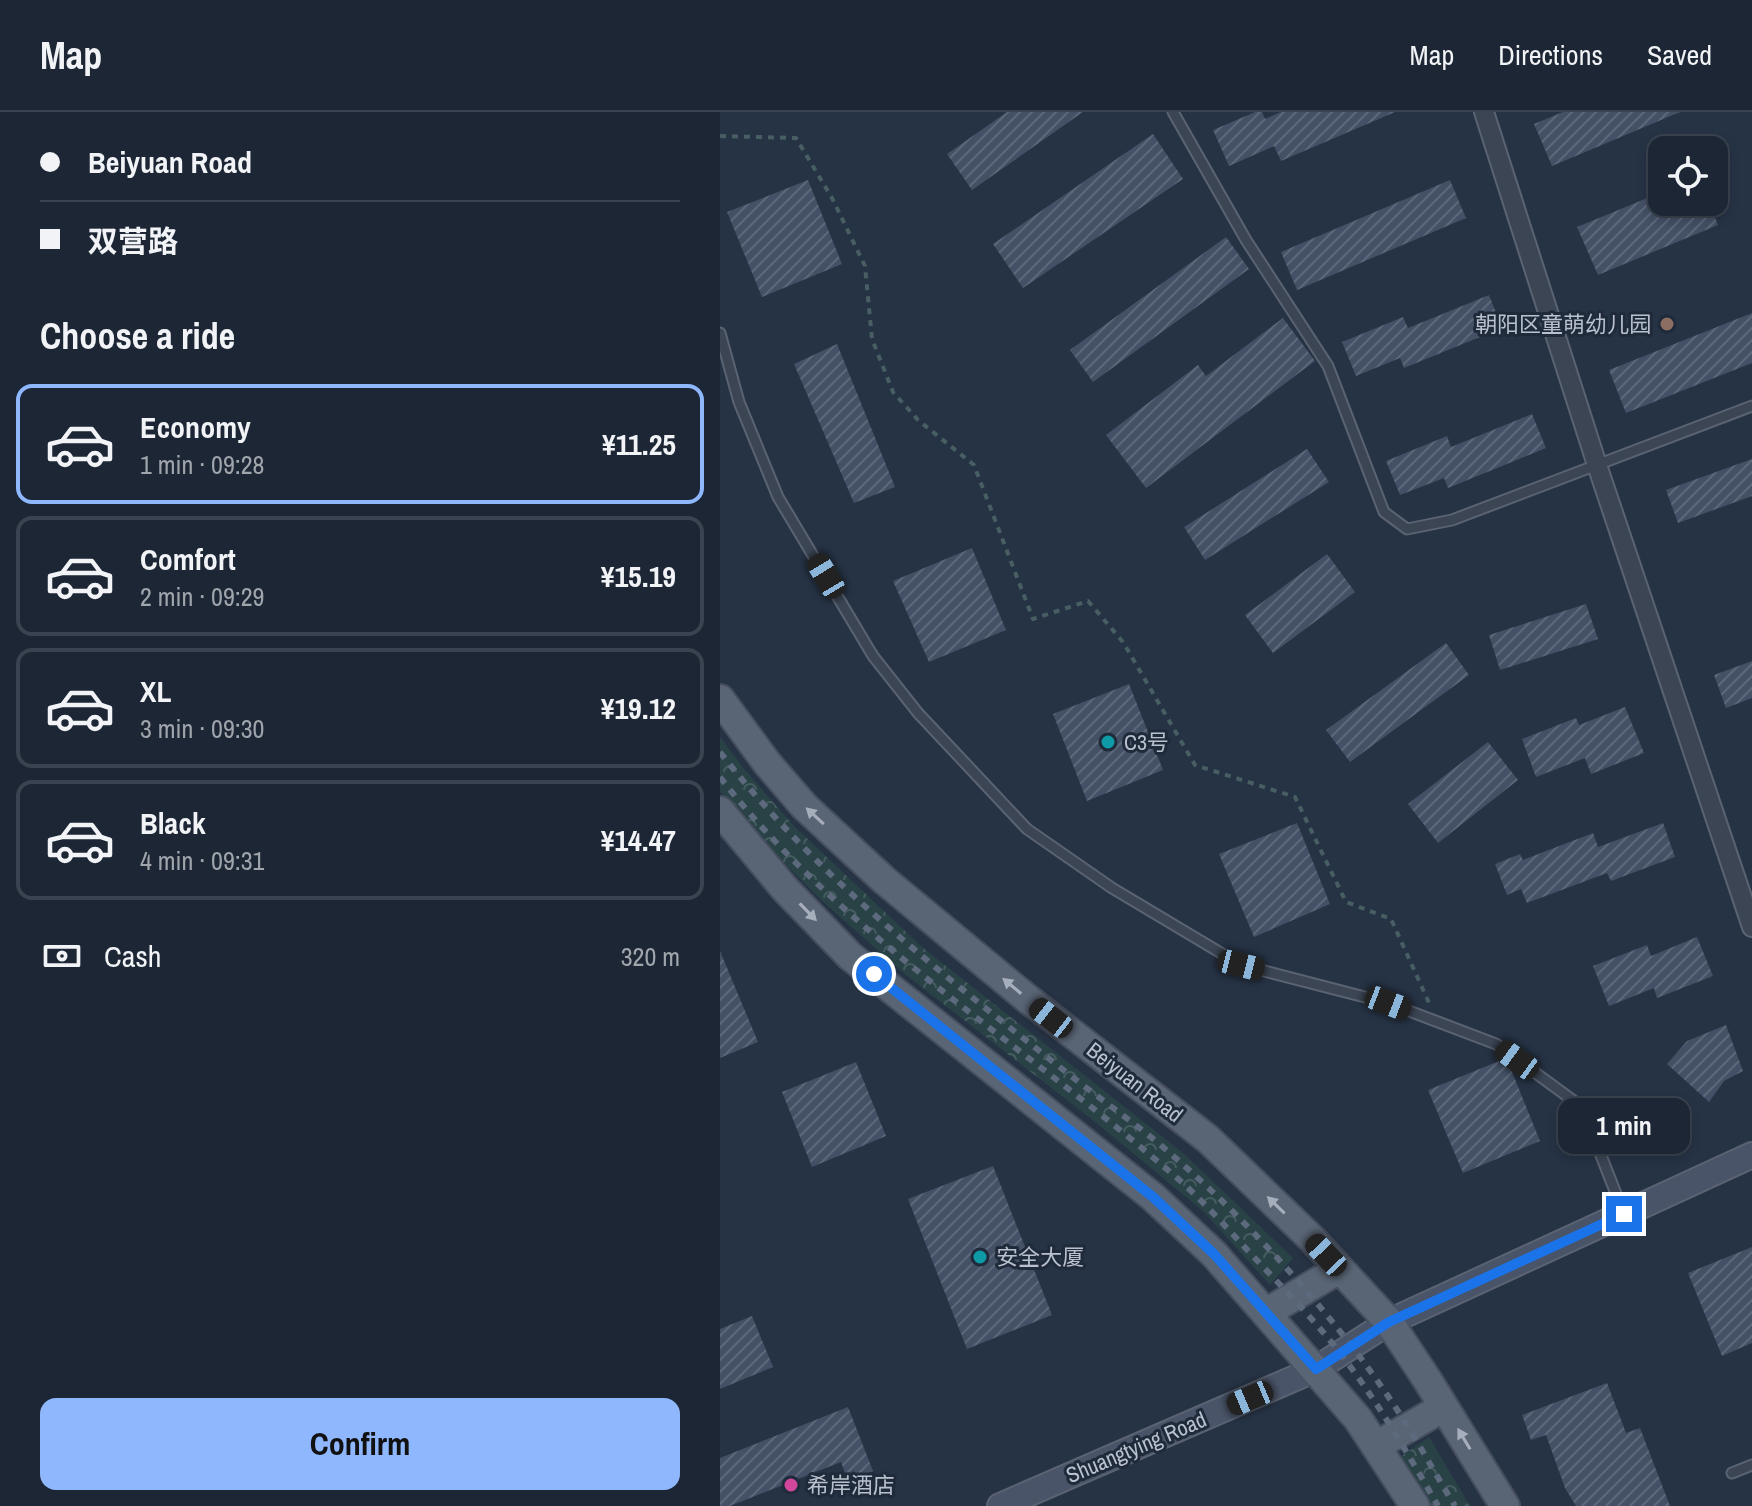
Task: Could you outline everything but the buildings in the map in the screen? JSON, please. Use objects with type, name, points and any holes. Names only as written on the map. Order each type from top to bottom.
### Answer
[{"type":"main road","name":"Beiyuan Road","points":[[720,699],[758,752],[804,806],[884,880],[1029,1000],[1208,1139],[1339,1269],[1389,1322],[1505,1506]]},
{"type":"main road","points":[[720,811],[785,889],[850,956],[1153,1197],[1214,1254],[1358,1419],[1415,1506]]},
{"type":"main road","points":[[1266,1313],[1339,1269]]},
{"type":"main road","points":[[1376,1446],[1444,1407]]},
{"type":"street","points":[[1484,112],[1597,465],[1752,927]]},
{"type":"street","name":"Shuangtying Road","points":[[1000,1506],[1316,1369],[1389,1322],[1752,1155]]},
{"type":"lane","points":[[1173,112],[1246,240],[1328,366],[1384,512],[1407,529],[1452,520],[1752,406]]},
{"type":"lane","points":[[720,333],[739,402],[778,497],[873,656],[918,713],[1027,829],[1112,888],[1241,965],[1388,1003],[1496,1044],[1582,1107],[1624,1214]]},
{"type":"lane","points":[[1732,1473],[1752,1465]]},
{"type":"path","points":[[720,136],[796,138],[832,198],[865,266],[872,339],[893,392],[918,420],[974,465],[1033,619],[1088,601],[1123,642],[1195,765],[1295,797],[1346,902],[1391,919],[1437,1022]]},
{"type":"green space","points":[[720,737],[795,827],[922,947],[1183,1153],[1293,1258],[1270,1285],[1203,1211],[1094,1121],[906,975],[822,901],[771,850],[720,791]]},
{"type":"green space","points":[[1429,1437],[1470,1506],[1430,1506],[1400,1457]]},
{"type":"railway","points":[[720,752],[799,842],[885,924],[977,1001],[1154,1139],[1237,1216],[1294,1276],[1346,1339],[1400,1415],[1455,1506]]},
{"type":"railway","points":[[720,777],[767,833],[876,936],[1113,1125],[1202,1201],[1336,1348],[1377,1405],[1438,1506]]},
{"type":"place","name":"朝阳区童萌幼儿园","points":[[1667,324]]},
{"type":"place","name":"C3号","points":[[1108,742]]},
{"type":"place","name":"安全大厦","points":[[980,1257]]},
{"type":"place","name":"希岸酒店","points":[[791,1485]]},
{"type":"route","points":[[874,974],[1153,1197],[1214,1254],[1316,1369],[1389,1322],[1624,1214]]}]
